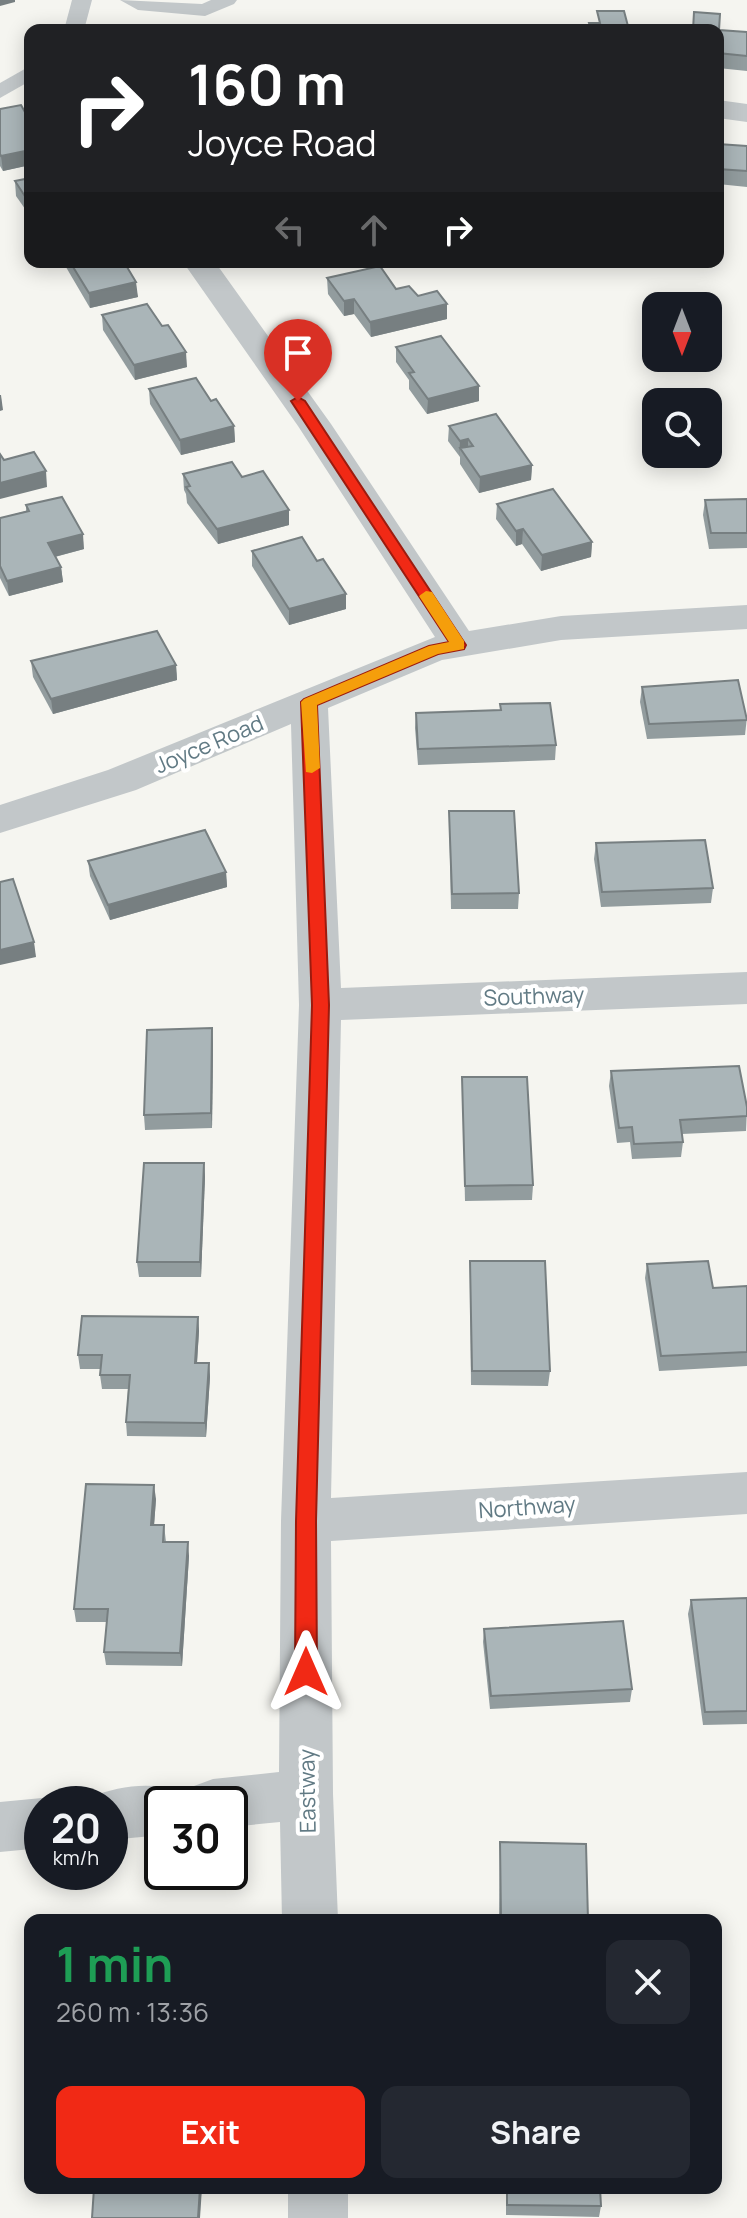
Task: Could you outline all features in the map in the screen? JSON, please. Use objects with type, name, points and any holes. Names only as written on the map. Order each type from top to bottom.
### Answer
[{"type":"street","points":[[724,110],[747,113]]},
{"type":"street","points":[[203,268],[314,424],[459,645]]},
{"type":"street","name":"Joyce Road","points":[[2,813],[122,780],[434,649],[561,628],[747,617]]},
{"type":"street","name":"Eastway","points":[[309,702],[320,1005],[306,1521],[306,1794],[310,1914]]},
{"type":"street","name":"Southway","points":[[320,1005],[747,988]]},
{"type":"street","name":"Northway","points":[[306,1521],[747,1493]]},
{"type":"street","points":[[248,1800],[306,1794]]},
{"type":"street","points":[[0,1827],[24,1825]]},
{"type":"street","points":[[318,2194],[318,2218]]},
{"type":"lane","points":[[76,24],[82,0]]},
{"type":"lane","points":[[130,0],[138,4],[205,10]]},
{"type":"lane","points":[[180,24],[227,0]]},
{"type":"lane","points":[[0,94],[24,76]]},
{"type":"lane","points":[[0,94],[24,88]]},
{"type":"building","points":[[597,11],[624,11],[627,24],[589,23],[600,23]]},
{"type":"building","points":[[694,12],[720,14],[719,24],[693,24]]},
{"type":"building","points":[[724,30],[747,32],[747,56],[724,54]]},
{"type":"building","points":[[21,105],[24,110],[24,151],[1,156],[0,109]]},
{"type":"building","points":[[724,144],[747,146],[747,171],[724,169]]},
{"type":"building","points":[[24,179],[24,195],[15,181]]},
{"type":"building","points":[[74,268],[128,268],[136,282],[89,293]]},
{"type":"building","points":[[381,268],[396,289],[409,286],[418,296],[437,291],[447,304],[370,322],[354,299],[344,301],[327,278]]},
{"type":"building","points":[[147,304],[162,326],[168,325],[186,352],[134,365],[102,315]]},
{"type":"building","points":[[441,336],[479,386],[428,399],[409,373],[414,372],[396,347]]},
{"type":"building","points":[[196,378],[211,401],[216,399],[234,426],[180,440],[149,389]]},
{"type":"building","points":[[496,414],[532,465],[480,477],[460,448],[473,446],[468,439],[460,441],[449,426]]},
{"type":"building","points":[[34,452],[46,471],[0,483],[0,454],[4,460]]},
{"type":"building","points":[[232,462],[242,477],[263,471],[289,510],[217,529],[186,487],[190,486],[183,474]]},
{"type":"building","points":[[553,489],[592,542],[542,555],[523,529],[516,531],[497,504]]},
{"type":"building","points":[[62,497],[83,534],[48,543],[61,567],[7,581],[0,566],[0,518],[29,511],[26,505]]},
{"type":"building","points":[[747,499],[747,533],[711,533],[705,500]]},
{"type":"building","points":[[302,537],[317,561],[323,559],[346,594],[289,609],[252,551]]},
{"type":"building","points":[[157,631],[176,665],[51,699],[31,661]]},
{"type":"building","points":[[738,680],[747,720],[649,724],[642,687]]},
{"type":"building","points":[[550,703],[556,745],[418,749],[416,713],[501,710],[500,704]]},
{"type":"building","points":[[449,811],[514,811],[519,893],[452,894]]},
{"type":"building","points":[[205,830],[226,872],[108,905],[88,861]]},
{"type":"building","points":[[705,840],[713,888],[602,892],[596,843]]},
{"type":"building","points":[[13,879],[34,942],[0,950],[0,882]]},
{"type":"building","points":[[212,1028],[211,1113],[144,1115],[147,1030]]},
{"type":"building","points":[[739,1066],[747,1116],[680,1120],[683,1142],[634,1144],[632,1127],[619,1128],[611,1071]]},
{"type":"building","points":[[462,1077],[527,1077],[533,1185],[465,1186]]},
{"type":"building","points":[[144,1163],[204,1163],[200,1262],[137,1262]]},
{"type":"building","points":[[470,1261],[545,1261],[550,1371],[472,1371]]},
{"type":"building","points":[[708,1261],[713,1288],[747,1286],[747,1352],[661,1356],[647,1264]]},
{"type":"building","points":[[82,1316],[198,1317],[195,1363],[209,1363],[205,1423],[126,1422],[130,1375],[100,1375],[102,1355],[78,1355]]},
{"type":"building","points":[[86,1484],[154,1485],[151,1525],[164,1525],[163,1542],[188,1542],[180,1653],[104,1652],[108,1609],[74,1609]]},
{"type":"building","points":[[747,1598],[747,1711],[705,1712],[691,1600]]},
{"type":"building","points":[[623,1621],[632,1689],[491,1696],[484,1629]]},
{"type":"building","points":[[500,1842],[586,1844],[588,1914],[501,1914]]},
{"type":"building","points":[[94,2194],[200,2194],[198,2218],[92,2218]]},
{"type":"building","points":[[507,2194],[600,2194],[601,2206],[507,2205]]},
{"type":"slow traffic","points":[[312,768],[309,702],[434,649],[459,645],[426,596]]},
{"type":"route","points":[[298,401],[459,645],[434,649],[309,702],[320,1005],[306,1521],[306,1672]]}]
